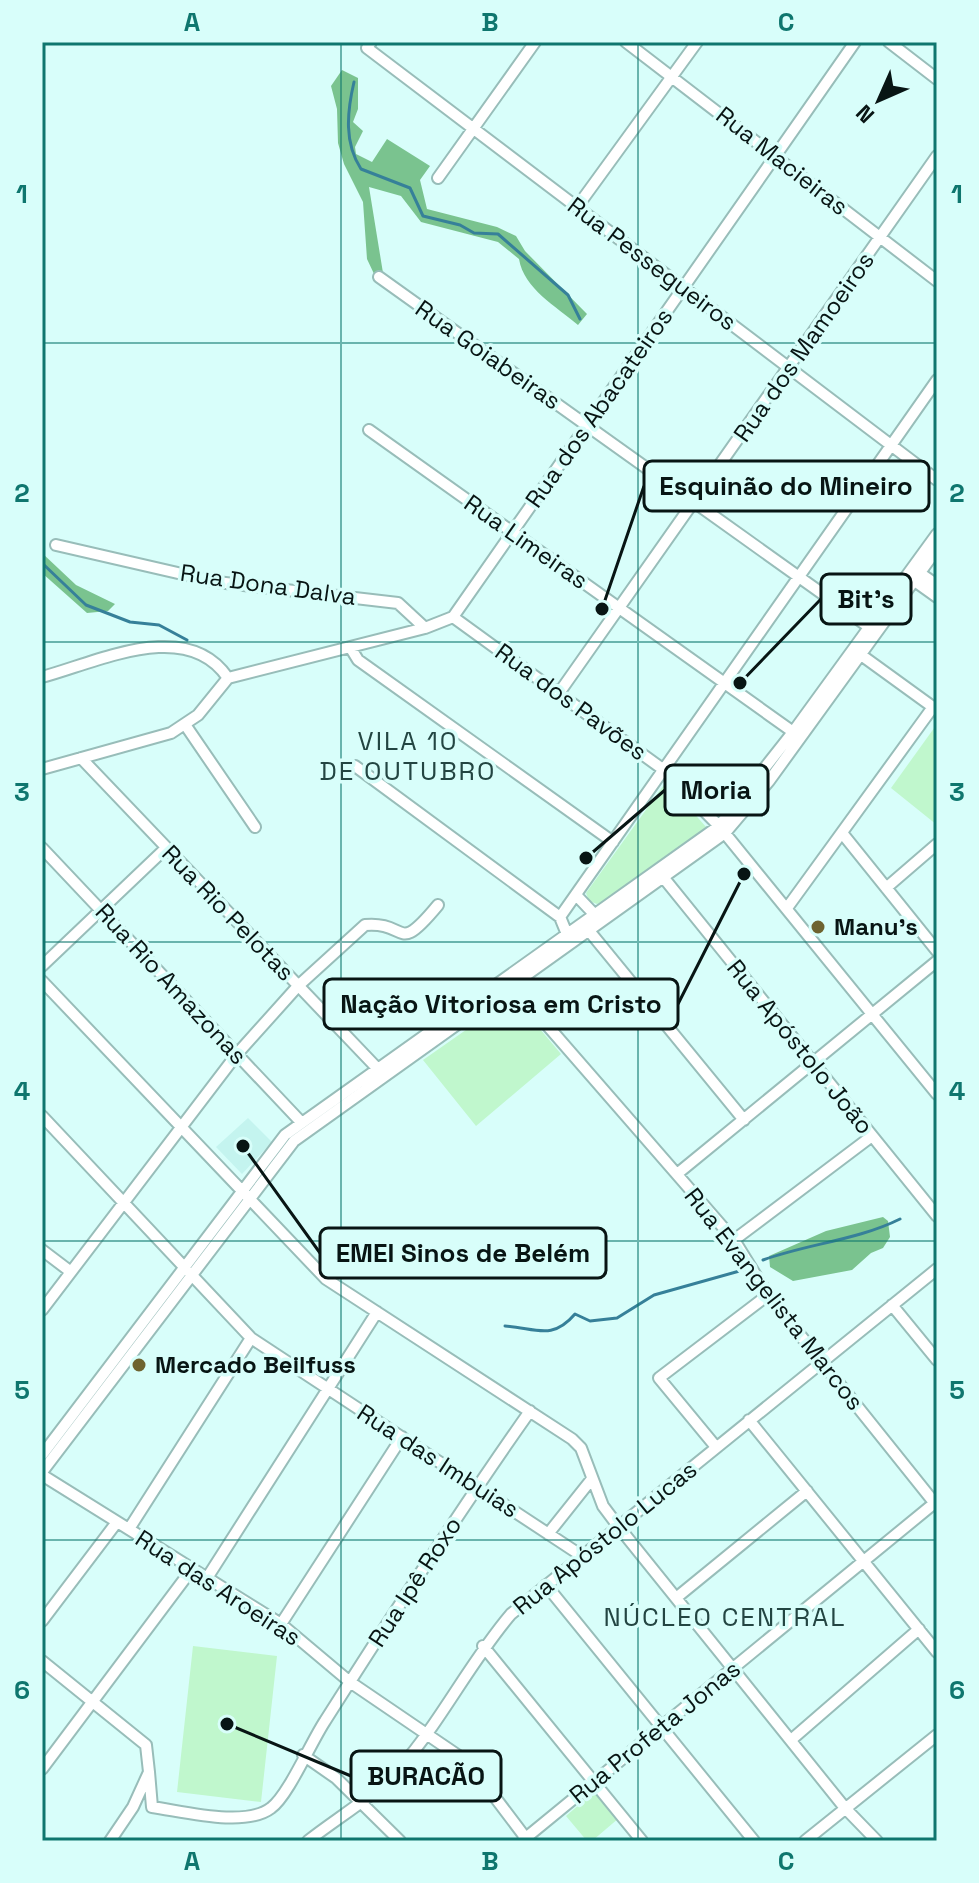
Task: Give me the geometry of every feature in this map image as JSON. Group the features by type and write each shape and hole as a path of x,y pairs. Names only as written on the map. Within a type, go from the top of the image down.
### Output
{"street":[{"path":"438,178 535,42"},
{"name":"Rua Macieiras","path":"626,42 937,281"},
{"path":"577,207 697,42"},
{"name":"Rua dos Abacateiros","path":"453,617 855,42"},
{"path":"889,42 937,79"},
{"name":"Rua Pessegueiros","path":"369,45 472,127 937,480"},
{"name":"Rua dos Mamoeiros","path":"559,693 937,156"},
{"name":"Rua Goiabeiras","path":"379,277 869,627"},
{"path":"560,917 937,380"},
{"name":"Rua Limeiras","path":"369,430 797,735"},
{"path":"42,1455 246,1195 294,1141 590,932 722,829 797,735 913,574 937,534"},
{"name":"Rua Dona Dalva","path":"56,545 217,582 398,603 425,628"},
{"path":"857,652 869,627 937,549"},
{"path":"913,574 937,585"},
{"path":"913,574 937,597"},
{"path":"42,769 171,733 186,726 228,678 425,628 453,617"},
{"name":"Rua dos Pavões","path":"453,617 664,770 722,829 873,1015 933,1080 937,1094"},
{"path":"42,677 156,646 208,656 228,678"},
{"path":"350,647 358,660 613,842"},
{"path":"787,908 935,708 857,652"},
{"path":"186,726 255,827"},
{"name":"Rua Rio Pelotas","path":"81,758 376,1067"},
{"path":"355,766 560,917 565,934 573,943"},
{"path":"246,1195 285,1135 300,1121 565,934 722,829"},
{"path":"842,833 937,951"},
{"path":"886,888 937,844"},
{"name":"Rua Rio Amazonas","path":"42,848 300,1121"},
{"path":"42,966 166,848"},
{"name":"Rua Apóstolo João","path":"663,877 937,1216"},
{"path":"576,895 594,914"},
{"path":"42,1310 237,1054 298,986 365,925 376,924 396,933 409,934 418,929 438,905"},
{"path":"590,932 744,1120"},
{"path":"677,1174 937,961"},
{"path":"42,981 326,1279 530,1411 581,1448 591,1480 618,1526 845,1808 877,1841"},
{"name":"Rua Evangelista Marcos","path":"513,986 734,1240 768,1295 936,1503"},
{"name":"Rua das Imbuias","path":"42,1116 251,1338 582,1556"},
{"path":"734,1240 872,1136"},
{"path":"42,1250 71,1272"},
{"name":"Rua Apóstolo Lucas","path":"308,1841 397,1772 427,1735 483,1646 511,1614 937,1269"},
{"path":"42,1474 188,1271"},
{"path":"716,1447 659,1378 768,1295"},
{"path":"892,1305 937,1360"},
{"path":"207,1578 377,1312"},
{"path":"129,1529 251,1338"},
{"name":"Rua Ipê Roxo","path":"149,1772 152,1807 223,1817 249,1816 270,1809 287,1791 303,1755 477,1486 530,1411"},
{"path":"749,1420 937,1652"},
{"path":"281,1624 402,1437"},
{"name":"Rua das Aroeiras","path":"42,1474 281,1624 350,1682 469,1763 525,1840"},
{"path":"548,1534 591,1480"},
{"path":"676,1598 807,1491"},
{"name":"Rua Profeta Jonas","path":"525,1840 936,1503"},
{"path":"42,1621 117,1522"},
{"path":"42,1769 192,1569"},
{"path":"546,1585 754,1841"},
{"path":"791,1740 919,1629"},
{"path":"483,1646 642,1841"},
{"path":"42,1661 146,1745 149,1772 133,1807 110,1841"},
{"path":"805,1841 937,1735"},
{"path":"303,1755 360,1800 400,1841"}],"shaded area":[{"path":"248,1118 272,1142 242,1174 216,1147"}],"green space":[{"path":"342,70 358,78 358,109 353,122 363,131 355,147 356,154 372,162 387,139 430,166 420,180 427,209 497,227 516,236 525,251 587,314 578,325 534,288 519,259 498,242 421,222 401,196 369,187 383,273 375,276 367,259 363,202 344,164 338,143 337,109 331,86"},
{"path":"42,553 76,585 115,604 108,611 87,613 42,573"},
{"path":"937,724 937,825 891,788"},
{"path":"666,782 707,828 604,901 597,904 589,901 586,893"},
{"path":"513,997 561,1054 476,1126 423,1060"},
{"path":"883,1217 888,1221 890,1237 883,1248 871,1253 852,1270 793,1281 770,1267 769,1256 826,1231"},
{"path":"193,1646 277,1656 261,1802 177,1792"},
{"path":"596,1790 619,1818 592,1841 587,1841 566,1816"}],"waterway":[{"path":"354,82 348,127 352,149 361,169 410,188 423,216 460,225 474,233 498,234 568,295 580,319"},
{"path":"42,563 86,605 130,622 159,625 187,640"},
{"path":"763,1260 867,1232 900,1219"},
{"path":"505,1326 543,1331 559,1328 575,1314 590,1321 617,1318 654,1295 743,1270"}],"place":[{"name":"Esquinão do Mineiro","path":"602,609"},
{"name":"Bit's","path":"740,683"},
{"name":"Moria","path":"586,858"},
{"name":"Nação Vitoriosa em Cristo","path":"744,874"},
{"name":"Manu's","path":"818,927"},
{"name":"EMEI Sinos de Belém","path":"243,1146"},
{"name":"Mercado Beilfuss","path":"139,1365"},
{"name":"BURACÃO","path":"227,1724"}],"district":[{"name":"VILA 10 DE OUTUBRO","path":"408,756"},
{"name":"NÚCLEO CENTRAL","path":"725,1617"}]}
